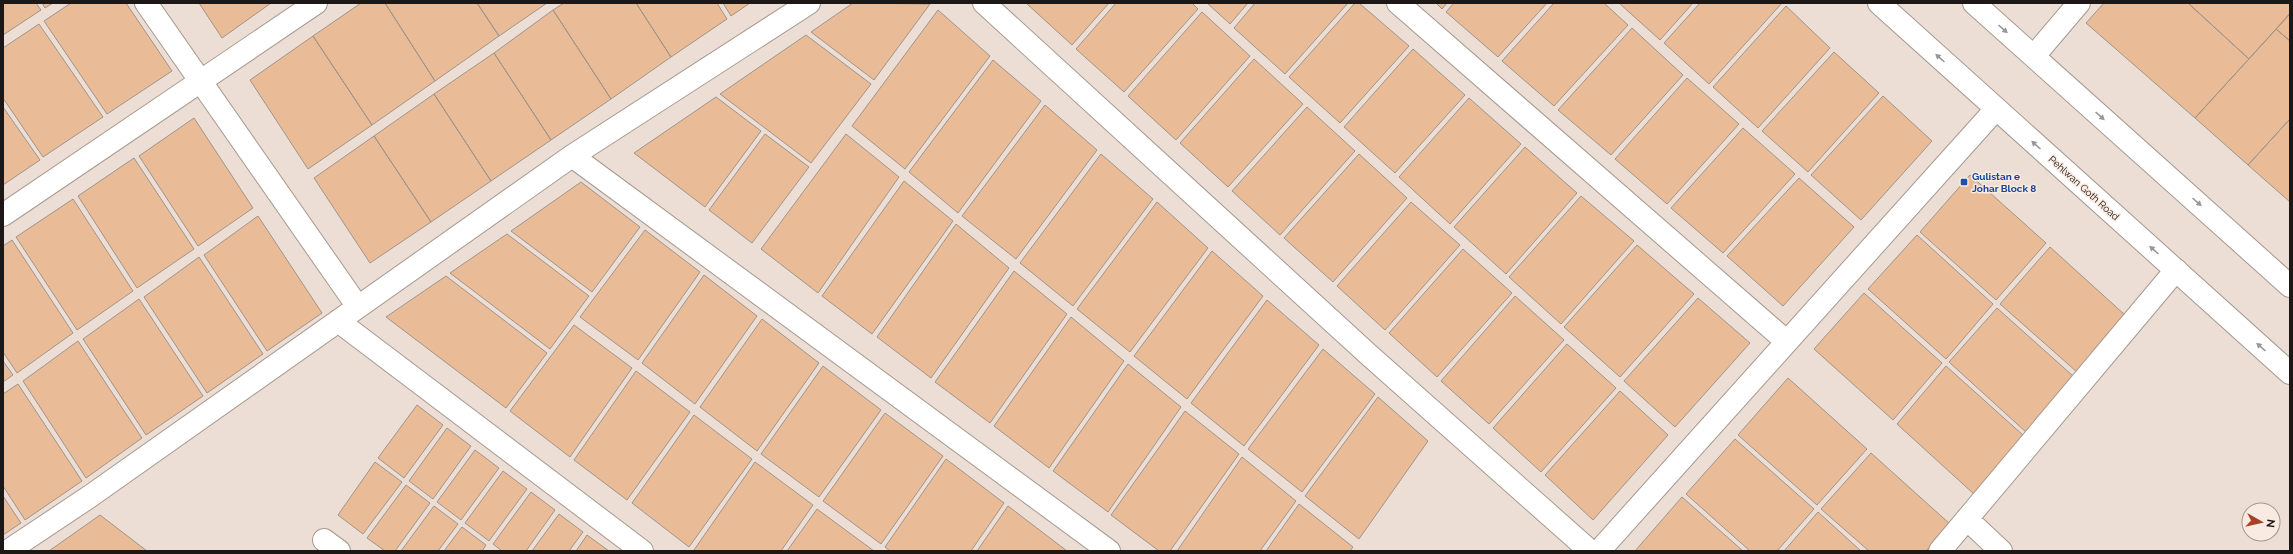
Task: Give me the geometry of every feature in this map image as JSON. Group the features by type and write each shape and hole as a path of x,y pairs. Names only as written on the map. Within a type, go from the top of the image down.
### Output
{"street":[{"path":"146,3 358,307"},
{"path":"3,215 202,82 316,3"},
{"path":"8,551 89,497 572,156 809,3"},
{"path":"984,3 1369,355 1590,551"},
{"path":"1398,3 1786,341"},
{"name":"Pehlwan Goth Road","path":"1879,3 2290,373"},
{"path":"1974,3 2290,286"},
{"path":"2034,56 2079,3"},
{"path":"1599,551 1786,341 1996,109"},
{"path":"572,156 1109,551"},
{"path":"1940,551 1968,520 2176,270"},
{"path":"338,321 642,551"},
{"path":"1968,520 2001,551"}],"building":[{"path":"3,3 36,3 41,10 3,35"},
{"path":"42,3 53,3 45,8"},
{"path":"71,3 126,3 172,71 107,114 44,21"},
{"path":"199,3 271,3 222,38"},
{"path":"361,3 385,3 435,81 372,125 313,36"},
{"path":"385,3 477,3 499,36 435,81"},
{"path":"477,3 547,3 499,36"},
{"path":"564,3 636,3 671,57 611,99 553,10"},
{"path":"636,3 717,3 727,19 671,57"},
{"path":"723,3 750,3 731,16"},
{"path":"853,3 930,4 874,80 811,32"},
{"path":"1026,3 1109,3 1072,45"},
{"path":"1116,3 1192,3 1198,9 1124,92 1076,49"},
{"path":"1207,3 1248,3 1230,24"},
{"path":"1255,3 1348,3 1285,74 1234,28"},
{"path":"1355,3 1359,3 1409,46 1340,123 1289,77"},
{"path":"1436,3 1447,3 1442,9"},
{"path":"1454,3 1547,3 1498,57 1446,12"},
{"path":"1554,3 1604,3 1628,25 1554,106 1502,61"},
{"path":"1619,3 1693,3 1660,40"},
{"path":"1700,3 1782,3 1709,84 1664,43"},
{"path":"2104,3 2188,3 2249,59 2195,118 2086,23"},
{"path":"2188,3 2290,3 2290,14 2249,59"},
{"path":"1786,6 1830,48 1758,128 1713,87"},
{"path":"553,10 611,99 551,140 494,53"},
{"path":"938,10 990,56 905,169 852,126"},
{"path":"1202,12 1250,56 1176,140 1128,96"},
{"path":"2290,13 2290,41 2276,29"},
{"path":"39,24 103,117 43,157 3,98 3,48"},
{"path":"1632,28 1683,75 1611,155 1558,110"},
{"path":"2276,29 2290,41 2290,119 2248,165 2195,118"},
{"path":"806,35 871,84 811,163 720,94"},
{"path":"313,36 372,125 308,169 250,80"},
{"path":"1413,49 1465,95 1395,173 1344,127"},
{"path":"1834,52 1879,93 1808,172 1762,131"},
{"path":"494,53 551,140 491,181 434,94"},
{"path":"1254,59 1303,104 1228,187 1180,143"},
{"path":"993,60 1041,101 958,213 909,172"},
{"path":"1687,78 1739,124 1667,204 1615,159"},
{"path":"434,94 491,181 431,222 374,136"},
{"path":"1883,96 1932,141 1861,220 1811,175"},
{"path":"716,97 761,131 705,207 634,153"},
{"path":"1469,98 1521,144 1450,224 1399,177"},
{"path":"1045,105 1097,150 1016,259 962,216"},
{"path":"3,107 40,160 3,185"},
{"path":"1307,107 1355,151 1280,235 1232,191"},
{"path":"194,118 253,208 198,246 139,156"},
{"path":"2290,119 2290,202 2248,165"},
{"path":"1743,128 1795,174 1723,253 1671,208"},
{"path":"765,134 809,167 752,243 709,210"},
{"path":"846,134 899,177 818,293 761,249"},
{"path":"374,136 431,222 370,263 314,178"},
{"path":"1525,147 1577,193 1506,274 1454,227"},
{"path":"1101,154 1153,199 1073,306 1020,263"},
{"path":"1359,154 1407,198 1333,282 1284,238"},
{"path":"134,158 194,249 137,288 78,196"},
{"path":"1970,175 2046,243 1996,300 1920,232"},
{"path":"1799,178 1854,227 1783,306 1727,256"},
{"path":"904,181 953,221 872,334 822,296"},
{"path":"581,182 640,227 592,292 511,231"},
{"path":"1581,196 1634,241 1561,324 1509,277"},
{"path":"73,199 133,291 77,330 16,237"},
{"path":"1157,202 1208,248 1130,352 1077,309"},
{"path":"1411,202 1460,245 1385,330 1337,286"},
{"path":"258,216 322,313 267,351 204,255"},
{"path":"956,224 1009,268 931,378 877,337"},
{"path":"645,230 700,272 638,360 580,317"},
{"path":"507,234 589,296 550,349 450,273"},
{"path":"1917,235 1993,304 1946,359 1868,289"},
{"path":"12,240 73,333 17,373 3,352 3,246"},
{"path":"1637,245 1694,294 1620,377 1564,327"},
{"path":"2050,247 2125,315 2077,372 2000,304"},
{"path":"1463,249 1512,293 1437,377 1389,333"},
{"path":"1212,251 1263,296 1187,399 1134,356"},
{"path":"199,257 263,354 207,393 144,297"},
{"path":"1014,271 1067,314 990,423 935,382"},
{"path":"704,275 757,316 695,404 642,363"},
{"path":"446,276 547,353 506,408 386,317"},
{"path":"1864,293 1942,363 1893,420 1814,349"},
{"path":"1515,296 1564,340 1489,424 1441,381"},
{"path":"1698,298 1750,343 1675,427 1624,381"},
{"path":"139,299 203,396 146,435 83,339"},
{"path":"1267,300 1319,345 1244,446 1191,403"},
{"path":"1997,308 2073,376 2027,433 1949,362"},
{"path":"1071,317 1124,361 1049,468 994,426"},
{"path":"762,319 819,363 757,451 700,407"},
{"path":"574,325 632,368 570,457 510,411"},
{"path":"78,341 142,438 86,478 23,381"},
{"path":"1567,344 1616,388 1541,472 1493,428"},
{"path":"1323,349 1375,394 1302,492 1248,449"},
{"path":"3,361 13,375 3,382"},
{"path":"1128,364 1181,407 1108,512 1053,471"},
{"path":"823,366 881,410 819,497 761,454"},
{"path":"1946,366 2024,436 1975,495 1897,424"},
{"path":"636,371 690,412 627,500 574,460"},
{"path":"1788,378 1867,449 1817,505 1738,435"},
{"path":"18,384 82,481 25,520 3,486 3,394"},
{"path":"1620,391 1668,435 1593,520 1545,475"},
{"path":"1378,397 1428,441 1359,539 1305,496"},
{"path":"417,405 443,425 404,478 378,458"},
{"path":"1185,411 1239,454 1170,551 1159,551 1111,515"},
{"path":"885,413 943,456 881,544 823,501"},
{"path":"694,415 752,459 689,547 632,503"},
{"path":"447,428 471,446 433,499 409,481"},
{"path":"1735,439 1814,509 1777,551 1750,551 1686,494"},
{"path":"475,450 499,468 461,520 437,502"},
{"path":"1871,453 1950,524 1926,551 1869,551 1821,509"},
{"path":"1242,457 1296,501 1260,551 1177,551"},
{"path":"946,459 1004,503 971,551 890,551 885,547"},
{"path":"375,462 402,482 363,534 338,515"},
{"path":"755,462 813,505 781,551 695,551 694,550"},
{"path":"503,471 527,489 489,541 465,523"},
{"path":"406,485 430,503 395,551 385,551 367,538"},
{"path":"531,492 555,510 526,551 502,551 493,544"},
{"path":"3,496 21,523 3,535"},
{"path":"1682,497 1743,551 1635,551"},
{"path":"1299,504 1353,547 1350,551 1266,551"},
{"path":"434,506 458,524 438,551 401,551"},
{"path":"1008,506 1067,551 977,551"},
{"path":"817,509 874,551 787,551"},
{"path":"1818,512 1861,551 1784,551"},
{"path":"559,514 583,532 569,551 532,551"},
{"path":"100,515 147,551 49,551"},
{"path":"462,527 486,545 482,551 444,551"},
{"path":"587,535 609,551 576,551"}],"place":[{"name":"Gulistan e Johar Block 8","path":"1964,182"}]}
